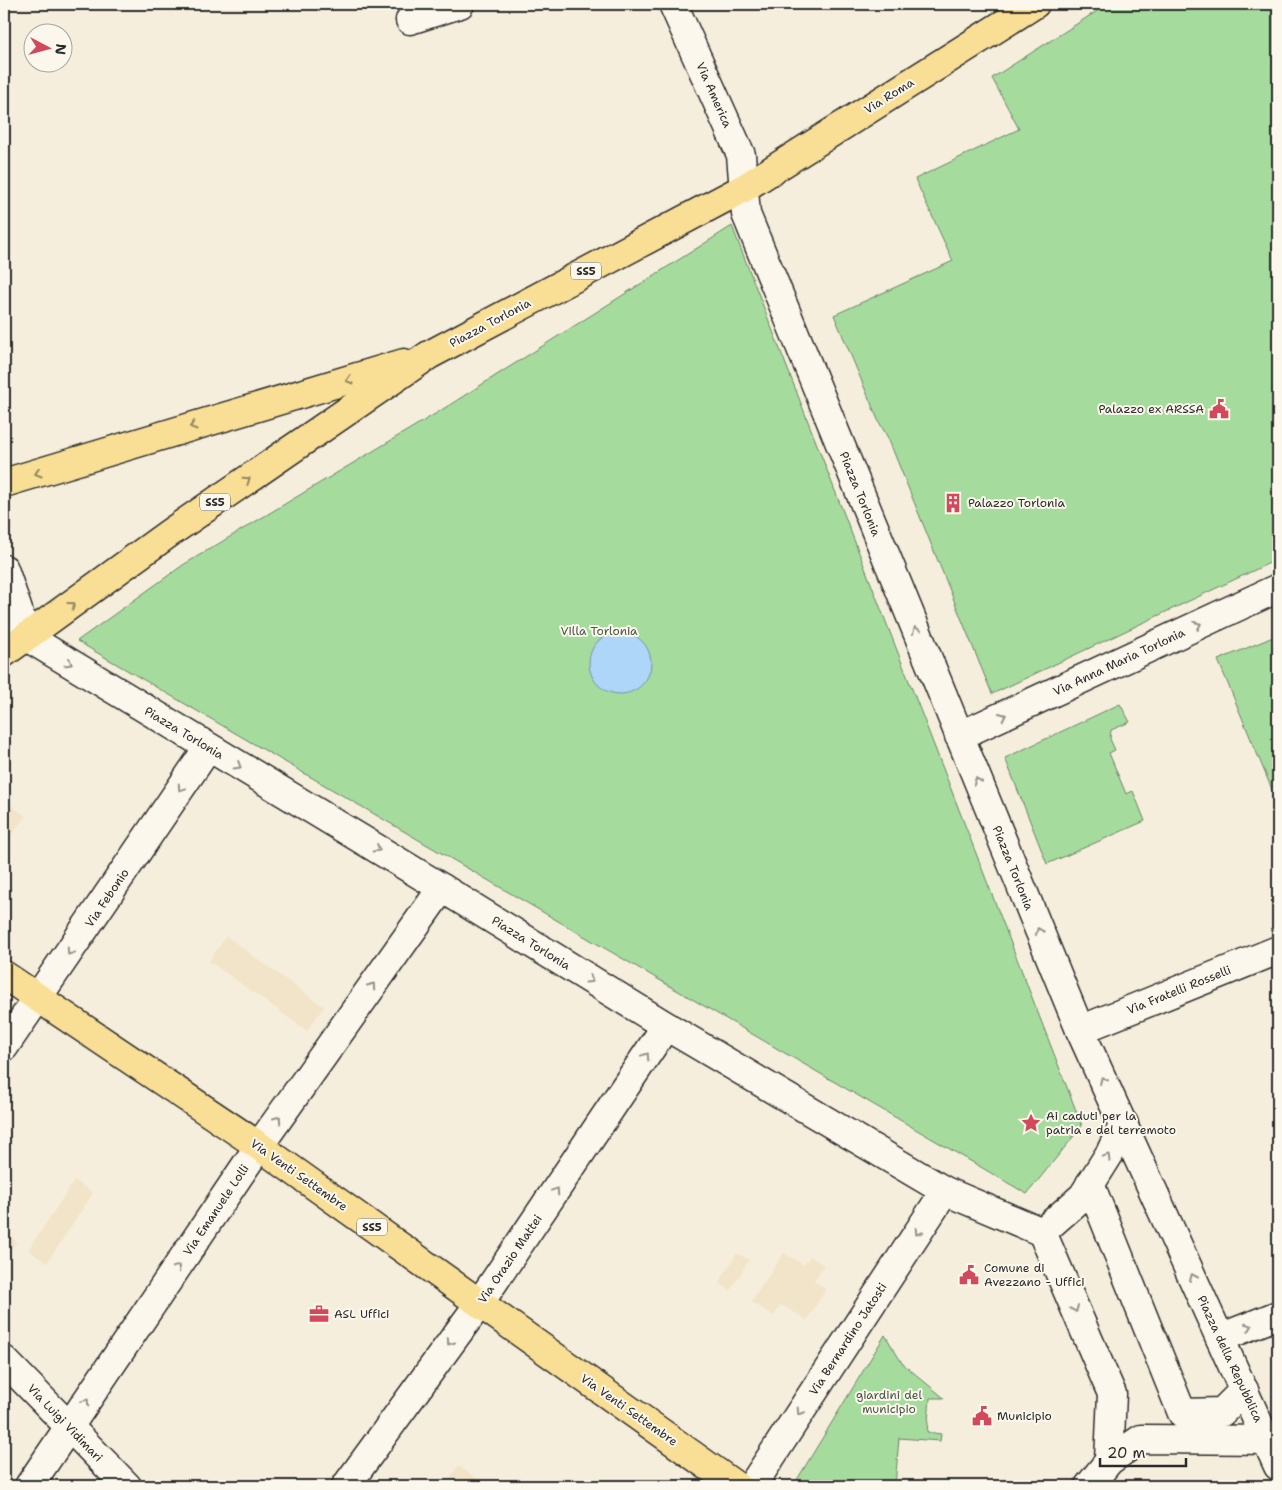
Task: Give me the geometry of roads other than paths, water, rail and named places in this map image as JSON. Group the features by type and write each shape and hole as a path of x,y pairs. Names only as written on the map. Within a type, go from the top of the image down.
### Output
{"main road":[{"name":"Via Roma","path":"744,188 1035,4"},
{"name":"Piazza Torlonia","path":"4,653 168,534 429,355 744,188"},
{"name":"Piazza Torlonia","path":"4,483 429,355"},
{"name":"Via Venti Settembre","path":"4,974 259,1146 736,1486"}],"street":[{"path":"410,20 460,4"},
{"name":"Via America","path":"673,4 741,155 744,188"},
{"name":"Piazza Torlonia","path":"744,188 746,214 1080,1030 1124,1124"},
{"path":"4,568 28,637"},
{"name":"Via Anna Maria Torlonia","path":"959,736 1278,588"},
{"name":"Piazza Torlonia","path":"28,637 666,1026 945,1192 1042,1232"},
{"name":"Via Febonio","path":"4,1047 208,748"},
{"name":"Via Emanuele Lolli","path":"29,1486 259,1146 442,888"},
{"name":"Via Fratelli Rosselli","path":"1080,1030 1278,950"},
{"name":"Via Orazio Mattei","path":"346,1486 479,1304 666,1026"},
{"path":"1109,1461 1112,1394 1042,1232 1083,1196 1110,1153 1124,1124"},
{"name":"Piazza della Repubblica","path":"1124,1124 1244,1390 1273,1440"},
{"path":"1090,1184 1182,1413"},
{"name":"Via Bernardino Jatosti","path":"752,1486 945,1192"},
{"path":"1220,1338 1278,1316"},
{"name":"Via Luigi Vidimari","path":"4,1360 127,1486"},
{"path":"1089,1486 1109,1461 1182,1413 1222,1412 1244,1390"},
{"name":"Piazza della Repubblica","path":"1141,1439 1273,1440"},
{"path":"1273,1440 1278,1466"}],"water":[{"path":"614,632 626,632 642,641 649,651 651,663 649,675 642,685 626,694 614,694 603,689 594,680 589,669 589,657 594,646 603,637"}],"place":[{"name":"Palazzo ex ARSSA","path":"1219,409"},
{"name":"Palazzo Torlonia","path":"953,503"},
{"name":"Ai caduti per la patria e del terremoto","path":"1031,1123"},
{"name":"Comune di Avezzano - Uffici","path":"969,1275"},
{"name":"ASL Uffici","path":"319,1314"},
{"name":"Municipio","path":"982,1416"}],"park label":[{"name":"Villa Torlonia","path":"599,631"},
{"name":"giardini del municipio","path":"889,1402"}]}
